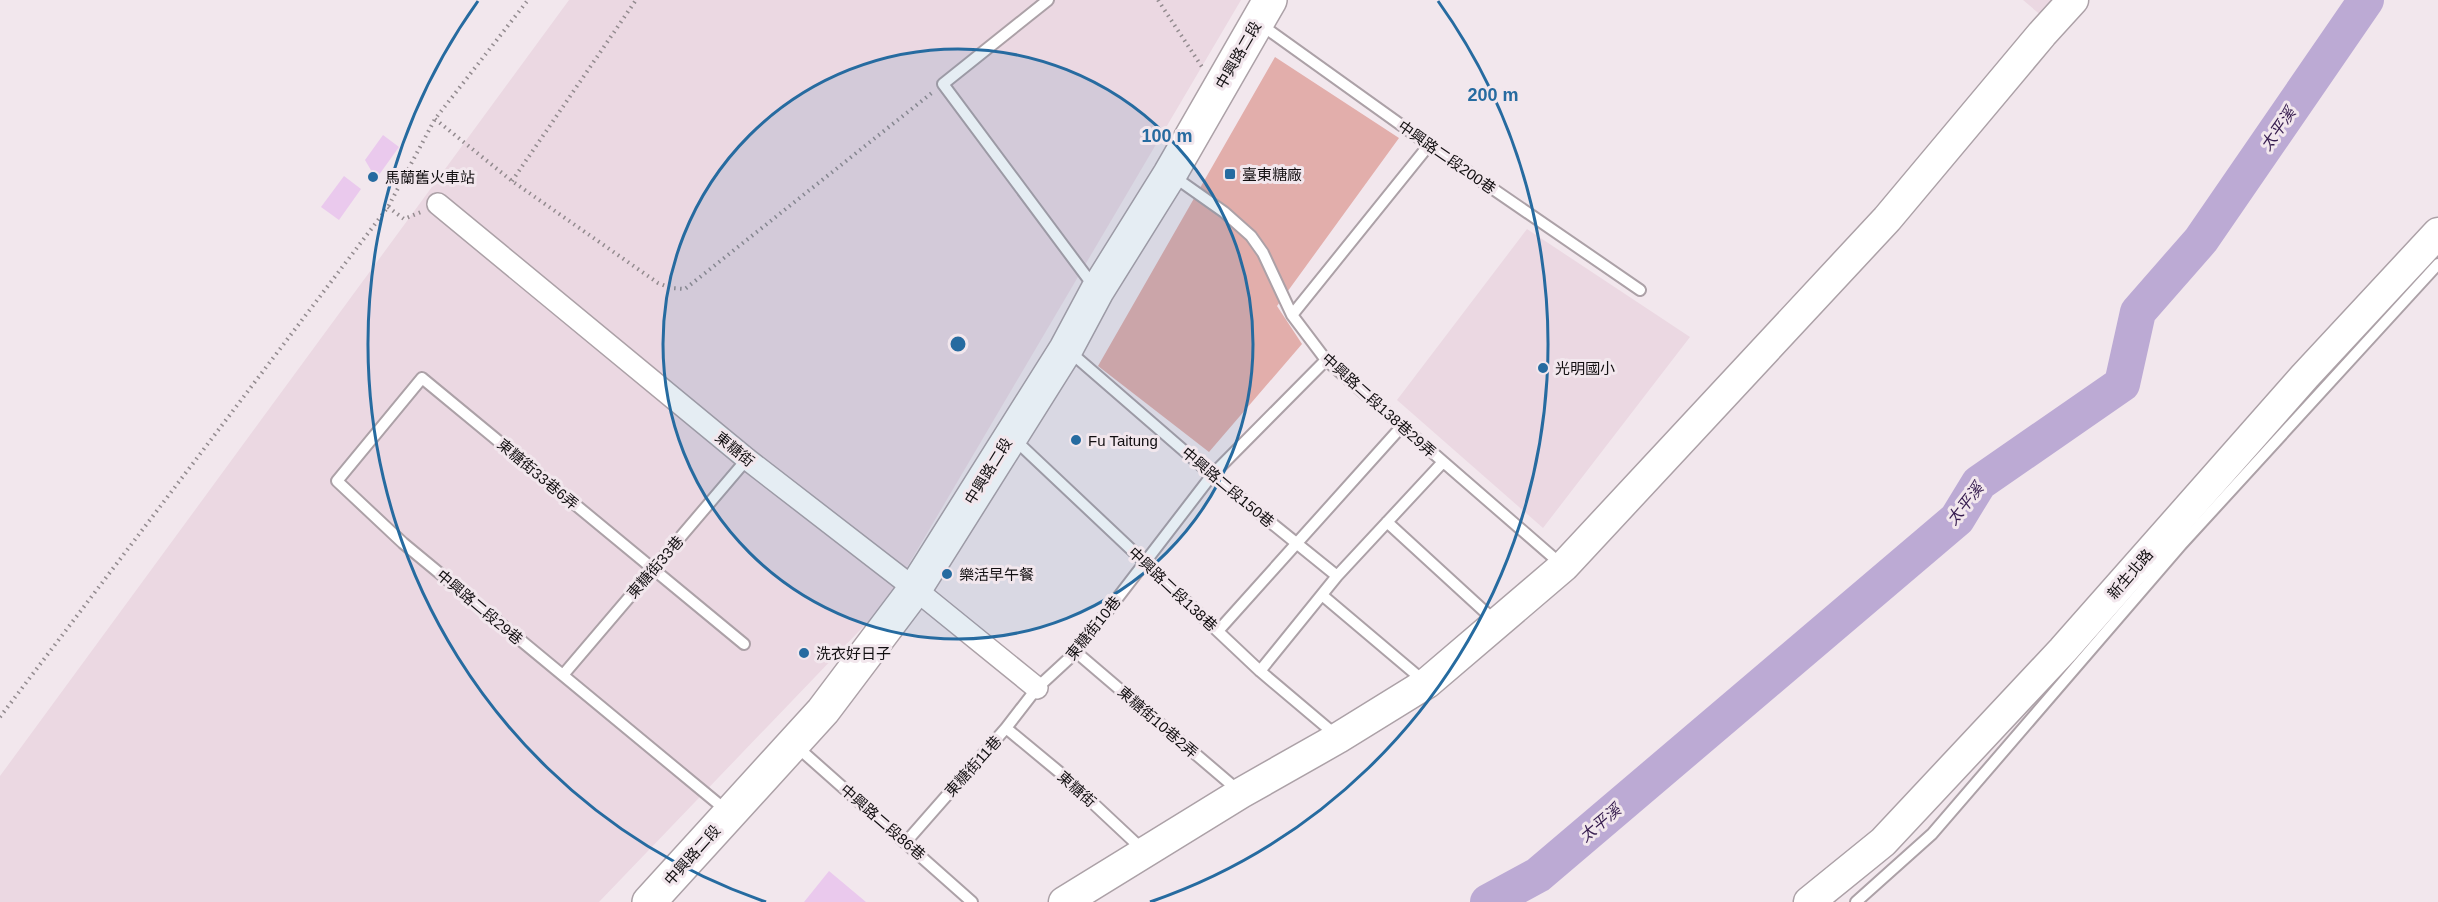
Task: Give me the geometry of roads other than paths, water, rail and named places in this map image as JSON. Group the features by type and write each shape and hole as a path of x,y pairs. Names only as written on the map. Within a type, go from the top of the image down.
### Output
{"main road":[{"name":"中興路二段","path":"649,902 823,711 915,589 1066,349 1097,291 1170,174 1264,11"}],"street":[{"path":"1064,902 1426,683 1564,566 1887,219 2073,0"},
{"name":"東糖街","path":"438,204 747,459 915,589 1037,688"},
{"name":"新生北路","path":"1809,902 1883,842 1924,799 2063,651 2305,376 2438,233"}],"lane":[{"path":"1048,0 942,84 1097,291"},
{"name":"中興路二段200巷","path":"1264,11 1429,145 1640,290"},
{"path":"1292,315 1429,145"},
{"name":"中興路二段138巷29弄","path":"1170,174 1224,213 1251,236 1263,253 1292,315 1326,360 1564,566"},
{"path":"1856,902 1932,834 2181,545 2438,264"},
{"name":"中興路二段150巷","path":"1066,349 1212,475 1337,576"},
{"name":"東糖街10巷","path":"1037,688 1076,652 1212,475 1326,360"},
{"name":"東糖街33巷6弄","path":"422,378 744,644"},
{"name":"中興路二段29巷","path":"422,378 337,481 403,543 729,813"},
{"path":"1218,631 1403,425"},
{"name":"中興路二段138巷","path":"1010,436 1260,671 1338,738"},
{"name":"東糖街33巷","path":"563,675 747,459"},
{"path":"1260,671 1337,576 1443,462"},
{"path":"1387,522 1498,624"},
{"path":"1322,595 1426,683"},
{"name":"東糖街10巷2弄","path":"1076,652 1241,793"},
{"name":"東糖街11巷","path":"906,842 1006,728 1037,688"},
{"name":"東糖街","path":"1006,728 1064,776 1146,852"},
{"name":"中興路二段86巷","path":"792,743 972,902"}],"waterway":[{"name":"太平溪","path":"1488,902 1538,875 1957,519 1979,483 2122,384 2138,312 2201,240 2366,0"}],"place":[{"name":"臺東糖廠","path":"1230,174"},
{"name":"馬蘭舊火車站","path":"373,177"},
{"name":"光明國小","path":"1543,368"},
{"name":"Fu Taitung","path":"1076,440"},
{"name":"樂活早午餐","path":"947,574"},
{"name":"洗衣好日子","path":"804,653"}]}
